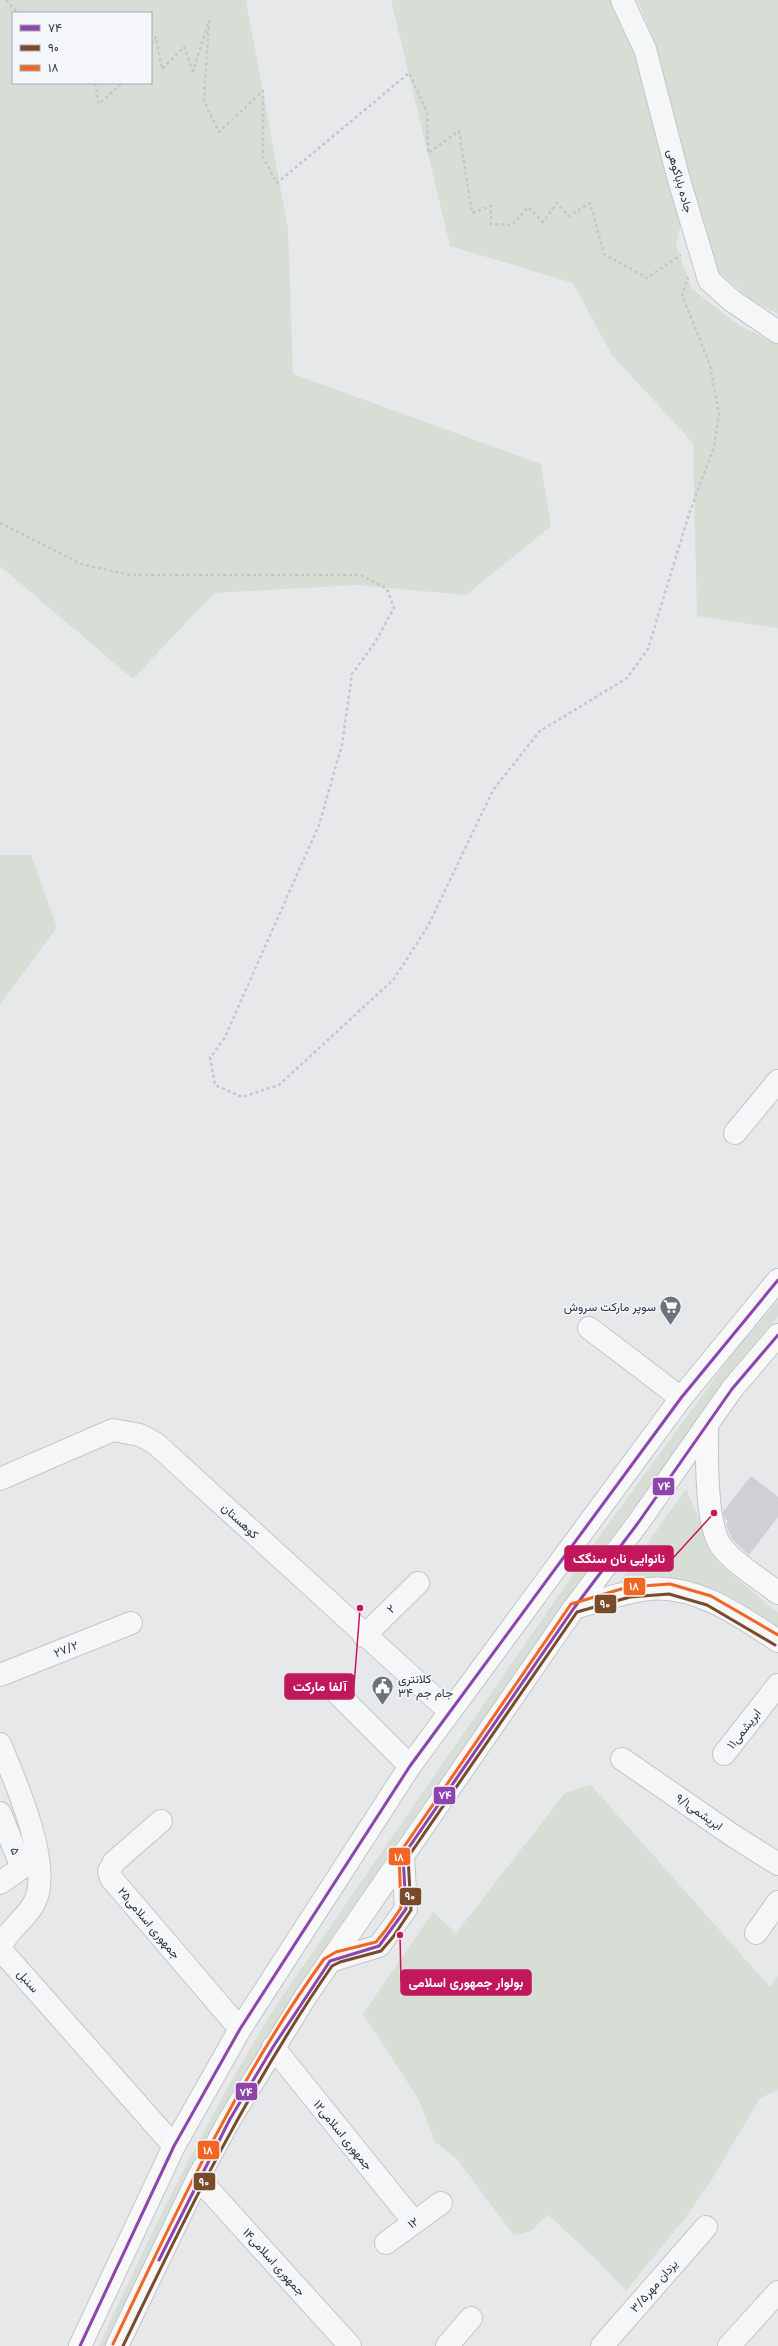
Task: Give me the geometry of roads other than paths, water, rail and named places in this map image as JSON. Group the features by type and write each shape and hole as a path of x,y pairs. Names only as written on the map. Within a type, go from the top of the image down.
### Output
{"main road":[{"path":"80,2346 174,2146 240,2029 410,1766 449,1711 681,1398 778,1280"},
{"path":"117,2346 198,2178 273,2047 330,1961 574,1608 638,1523 732,1389 778,1335"},
{"path":"707,1425 710,1500 718,1539 733,1557 778,1592"},
{"path":"574,1608 629,1592 669,1589 689,1593 709,1600 727,1609 778,1642"}],"street":[{"name":"جاده باباکوهی","path":"622,0 645,49 679,180 709,280 731,300 778,332"},
{"path":"735,1133 778,1081"},
{"path":"589,1328 681,1398"},
{"name":"کوهستان","path":"0,1479 113,1430 140,1435 155,1443 364,1636 449,1711"},
{"name":"۲","path":"364,1636 418,1583"},
{"name":"۲۷/۲","path":"0,1675 131,1622"},
{"name":"ابریشمی۱۱","path":"724,1754 778,1685"},
{"path":"334,1690 410,1766"},
{"name":"سنبل","path":"0,1744 30,1862 40,1883 37,1899 29,1913 4,1938 1,1950 174,2146"},
{"name":"۹/۱ابریشمی","path":"622,1759 735,1837 778,1864"},
{"name":"۵","path":"0,1813 30,1862"},
{"name":"جمهوری اسلامی۲۵","path":"161,1821 114,1862 109,1871 111,1878 240,2029"},
{"path":"330,1961 379,1946 406,1909 403,1856"},
{"path":"0,1883 30,1862"},
{"path":"756,1933 778,1902"},
{"name":"جمهوری اسلامی۱۲","path":"273,2047 414,2222"},
{"name":"جمهوری اسلامی۱۴","path":"198,2178 350,2346"},
{"name":"۱۲","path":"386,2243 441,2203"},
{"name":"۳/۵یزدان مهر","path":"602,2346 706,2227"},
{"path":"729,2346 778,2292"},
{"path":"447,2346 471,2318"}],"place":[{"name":"سوپر مارکت سروش","path":"671,1326"},
{"name":"نانوایی نان سنگک","path":"714,1513"},
{"name":"آلفا مارکت","path":"360,1608"},
{"name":"کلانتری ۳۴ جام جم","path":"383,1706"},
{"name":"بولوار جمهوری اسلامی","path":"400,1935"}]}
